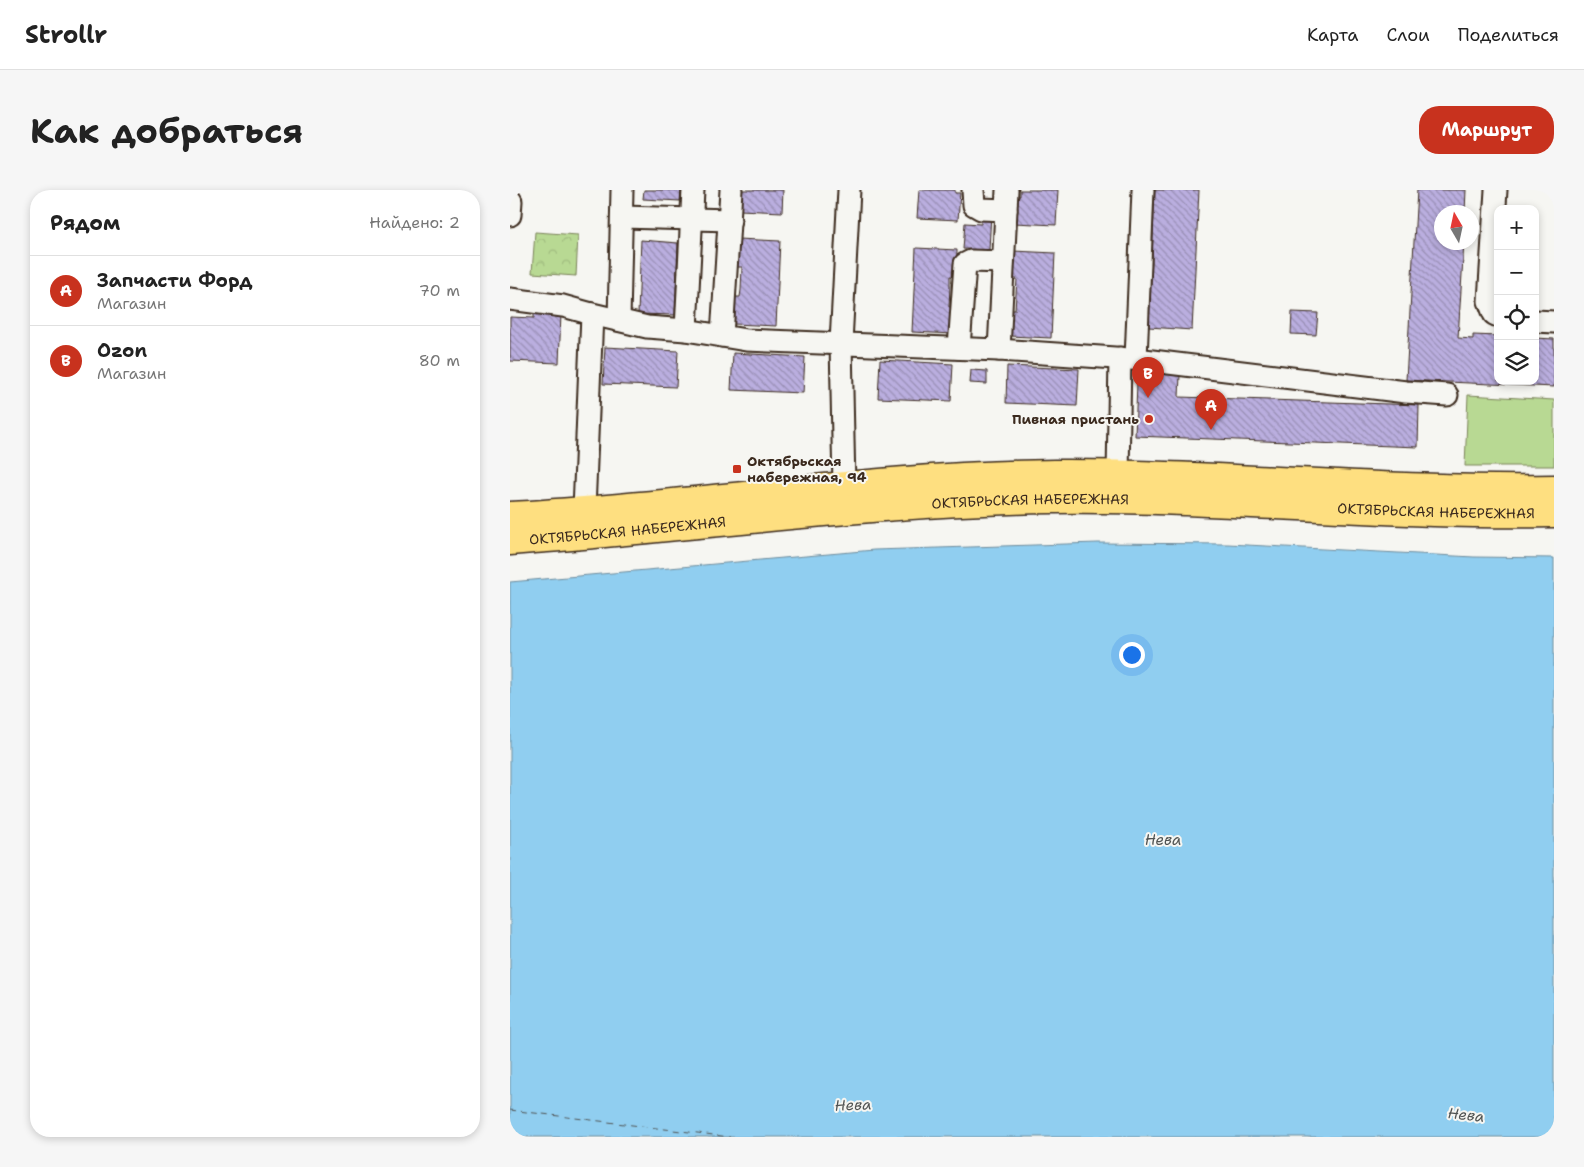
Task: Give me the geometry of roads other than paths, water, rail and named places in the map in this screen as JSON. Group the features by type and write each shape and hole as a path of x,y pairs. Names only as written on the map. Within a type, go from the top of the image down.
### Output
{"main road":[{"name":"ОКТЯБРЬСКАЯ НАБЕРЕЖНАЯ","path":"510,516 935,478 1118,475 1554,489"},
{"name":"ОКТЯБРЬСКАЯ НАБЕРЕЖНАЯ","path":"510,541 865,508 996,500 1225,502 1554,513"}],"lane":[{"path":"618,320 622,190"},
{"path":"686,330 693,190"},
{"path":"722,336 731,190"},
{"path":"844,486 841,343 849,190"},
{"path":"973,190 974,205 981,209 1007,200 999,350"},
{"path":"1118,475 1143,190"},
{"path":"1494,314 1489,301 1496,190"},
{"path":"622,217 730,220"},
{"path":"958,348 965,264 971,261 1004,262"},
{"path":"510,299 562,306 647,327 686,330 746,340 999,350 1128,359 1406,392 1447,395"},
{"path":"584,510 592,314"},
{"path":"1539,321 1554,322"}],"water":[{"name":"Нева","path":"1098,543 1228,544 1474,557 1554,558 1554,1137 510,1137 510,582 874,550"}],"place":[{"name":"Ozon","path":"1148,398"},
{"name":"Пивная пристань","path":"1149,419"},
{"name":"Запчасти Форд","path":"1211,430"},
{"name":"Октябрьская набережная, 94","path":"737,469"}]}
